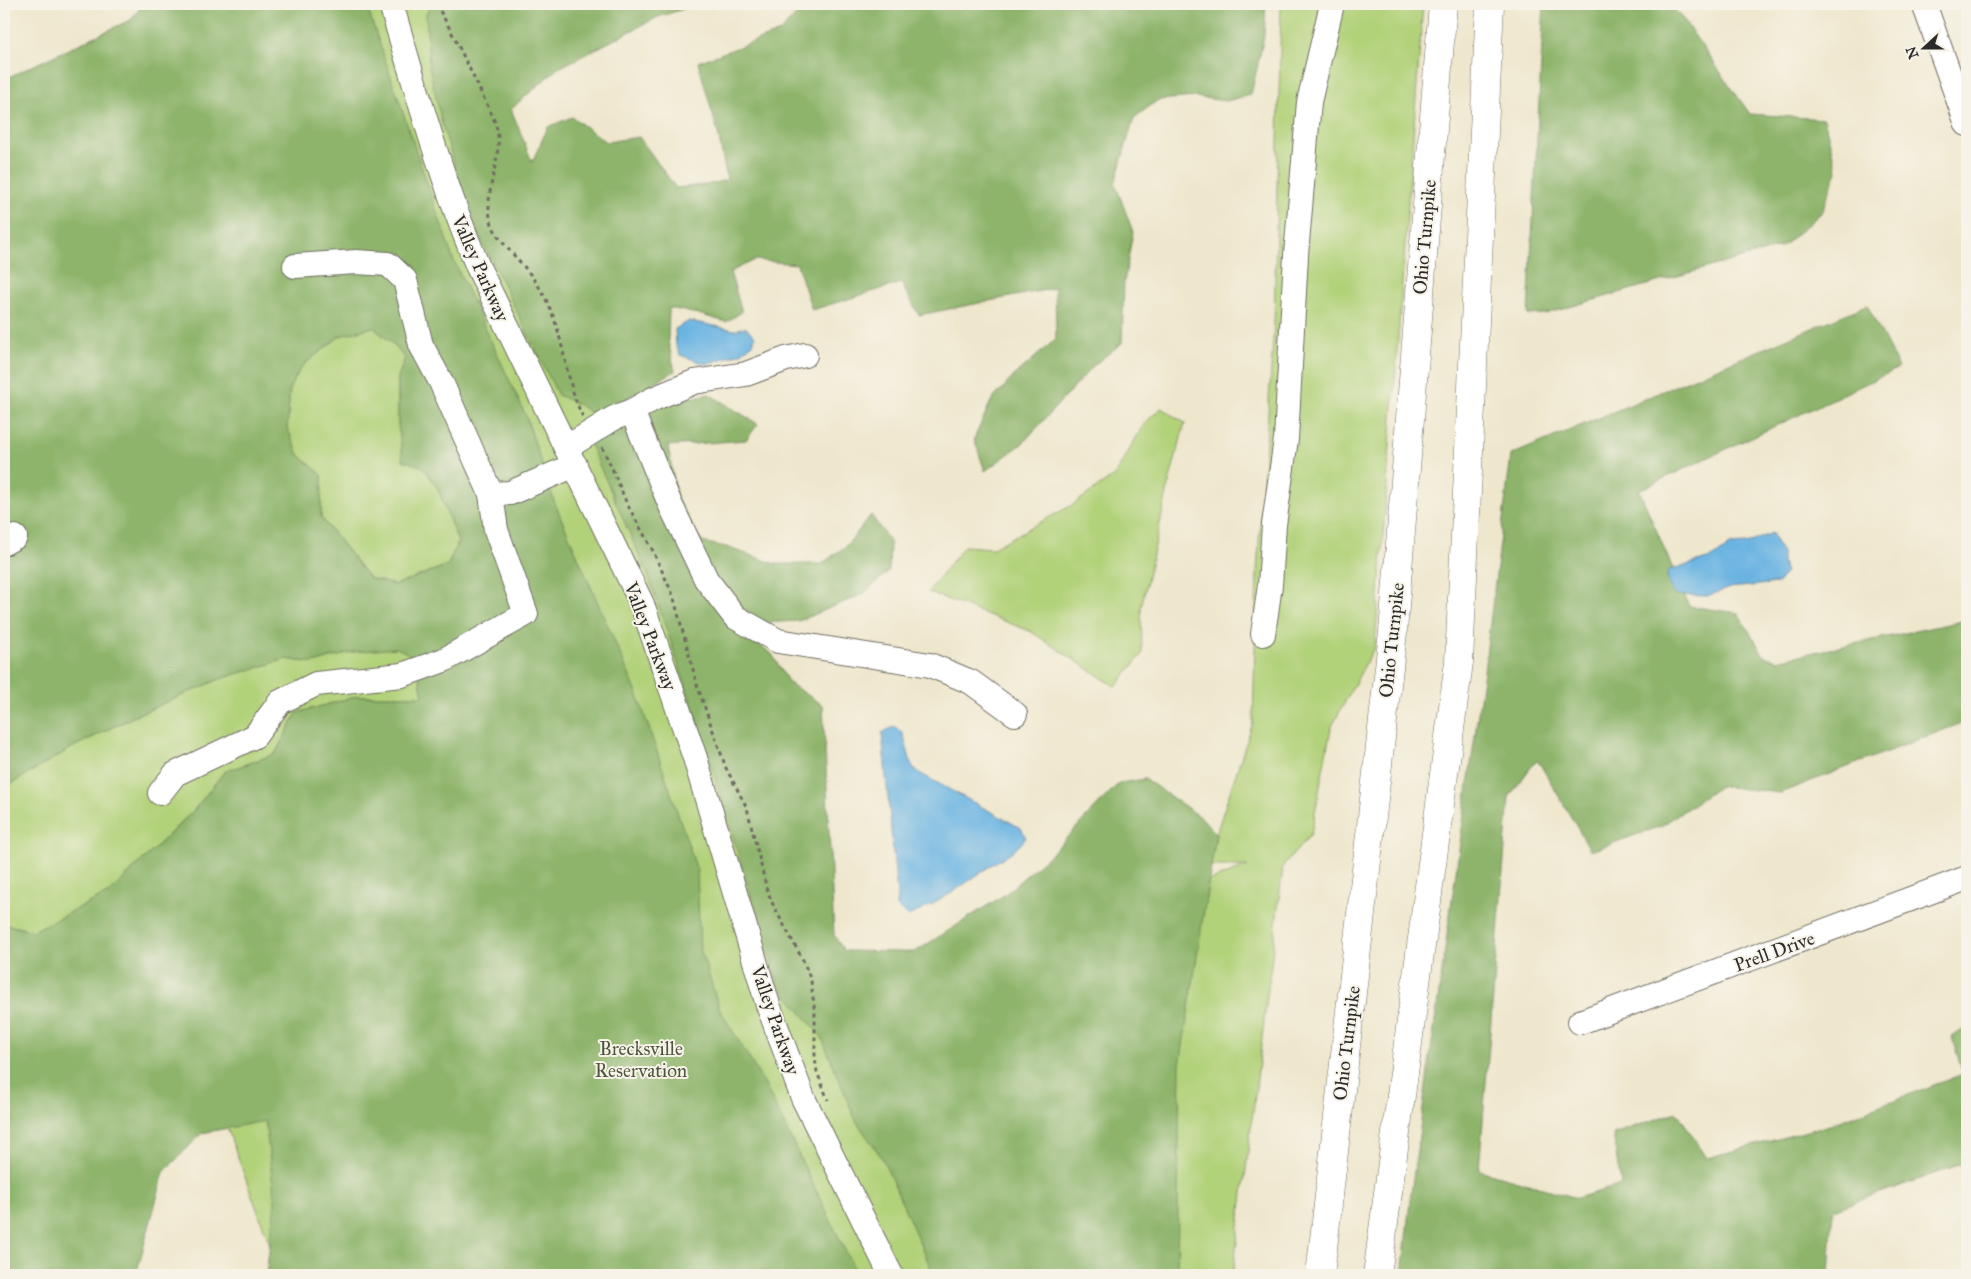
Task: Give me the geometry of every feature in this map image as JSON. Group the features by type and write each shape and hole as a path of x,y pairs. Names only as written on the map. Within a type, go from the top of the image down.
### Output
{"highway":[{"name":"Ohio Turnpike","path":"1320,1275 1393,632 1443,4"},
{"path":"1377,1275 1459,662 1490,4"}],"street":[{"name":"Valley Parkway","path":"391,4 431,142 459,222 478,266 642,604 695,758 768,1005 803,1098 891,1275"},
{"path":"1263,634 1270,585 1274,525 1286,439 1296,255 1309,102 1332,4"},
{"path":"1924,4 1967,124"},
{"path":"160,794 175,774 255,736 280,702 316,684 402,675 444,660 526,614 496,530 491,494 441,382 421,345 404,280 388,264 356,262 295,266"},
{"path":"491,494 510,492 570,456 614,418 632,411 653,398 694,382 746,374 786,359 805,355"},
{"path":"632,411 670,504 706,579 735,617 778,641 930,665 971,682 1015,714"},
{"name":"Prell Drive","path":"1580,1022 1967,878"}],"green space":[{"path":"143,4 366,4 453,259 526,416 555,504 637,693 697,870 700,948 720,1010 764,1083 857,1275 266,1275 275,1202 265,1121 202,1133 164,1172 136,1275 4,1275 4,924 33,931 109,893 195,809 224,772 275,754 297,713 357,696 423,696 416,658 397,648 352,652 313,663 286,659 220,679 139,714 73,747 4,788 4,36 9,77 132,19","holes":["373,327 393,344 405,358 398,378 398,425 403,460 423,467 438,489 458,542 448,565 395,585 369,578 321,517 322,475 299,455 287,428 290,387 302,366 340,336"]},
{"name":"Brecksville Reservation","path":"315,4 471,4 856,1015 1248,866 1211,866 1216,834 1253,722 1257,571 1274,327 1281,4 1423,4 1375,646 1331,728 1311,834 1283,866 1233,1275 281,1275 181,1002 630,833"},
{"path":"431,4 699,4 658,17 557,69 511,109 532,162 548,127 572,117 606,142 639,137 676,188 705,185 727,180 718,133 698,62 780,32 806,4 1266,4 1264,36 1251,95 1226,101 1196,97 1158,100 1134,118 1115,183 1133,232 1124,283 1122,343 1094,365 1022,444 985,471 974,439 991,401 1016,374 1056,339 1055,288 919,315 901,283 812,310 797,264 755,260 730,272 742,312 726,322 669,308 668,341 675,371 606,410 592,414 581,406 558,395 469,215 441,120 429,66 426,14"},
{"path":"1544,4 1667,4 1680,15 1750,114 1824,119 1837,171 1821,213 1783,246 1545,314 1528,315"},
{"path":"1867,305 1899,368 1639,490 1689,606 1738,613 1764,656 1777,660 1967,620 1967,721 1780,793 1720,786 1661,826 1591,851 1537,759 1509,797 1479,1170 1577,1198 1621,1185 1613,1134 1677,1112 1707,1158 1826,1126 1963,1074 1952,1037 1967,1027 1967,1162 1833,1210 1829,1275 1402,1275 1410,1200 1484,671 1511,455"},
{"path":"373,327 393,344 405,358 398,378 398,425 438,489 458,542 448,565 395,585 369,578 321,517 322,475 299,455 287,428 290,387 302,366 340,336"},
{"path":"709,394 758,424 746,440 668,446 677,499 702,542 726,547 776,564 822,564 848,544 871,515 890,542 889,571 863,594 799,621 759,623 750,638 772,654 789,683 823,705 834,935 844,951 915,952 1004,895 1052,853 1119,783 1145,779 1202,818 1216,834 1180,1065 1177,1275 934,1275 882,1158 856,1121 821,1036 778,985 695,713 648,575 589,442 658,404"},
{"path":"1161,408 1185,423 1171,475 1141,608 1142,654 1116,687 1030,631 928,592 964,546 993,548 1074,504 1115,475 1144,424"},
{"path":"397,647 416,658 423,696 357,696 297,713 275,754 224,772 195,809 109,893 33,931 4,924 4,788 73,747 139,714 220,679 286,659 313,663 352,652"}],"water":[{"path":"689,321 735,330 745,327 755,336 753,344 741,353 706,364 680,355 676,346 675,329"},
{"path":"1772,533 1782,554 1782,562 1786,572 1778,583 1730,588 1707,596 1674,595 1668,582 1667,571 1714,557 1730,545 1746,544"},
{"path":"895,726 903,734 912,766 921,774 1021,828 1026,838 1014,850 950,894 908,916 897,907 882,733"}]}
